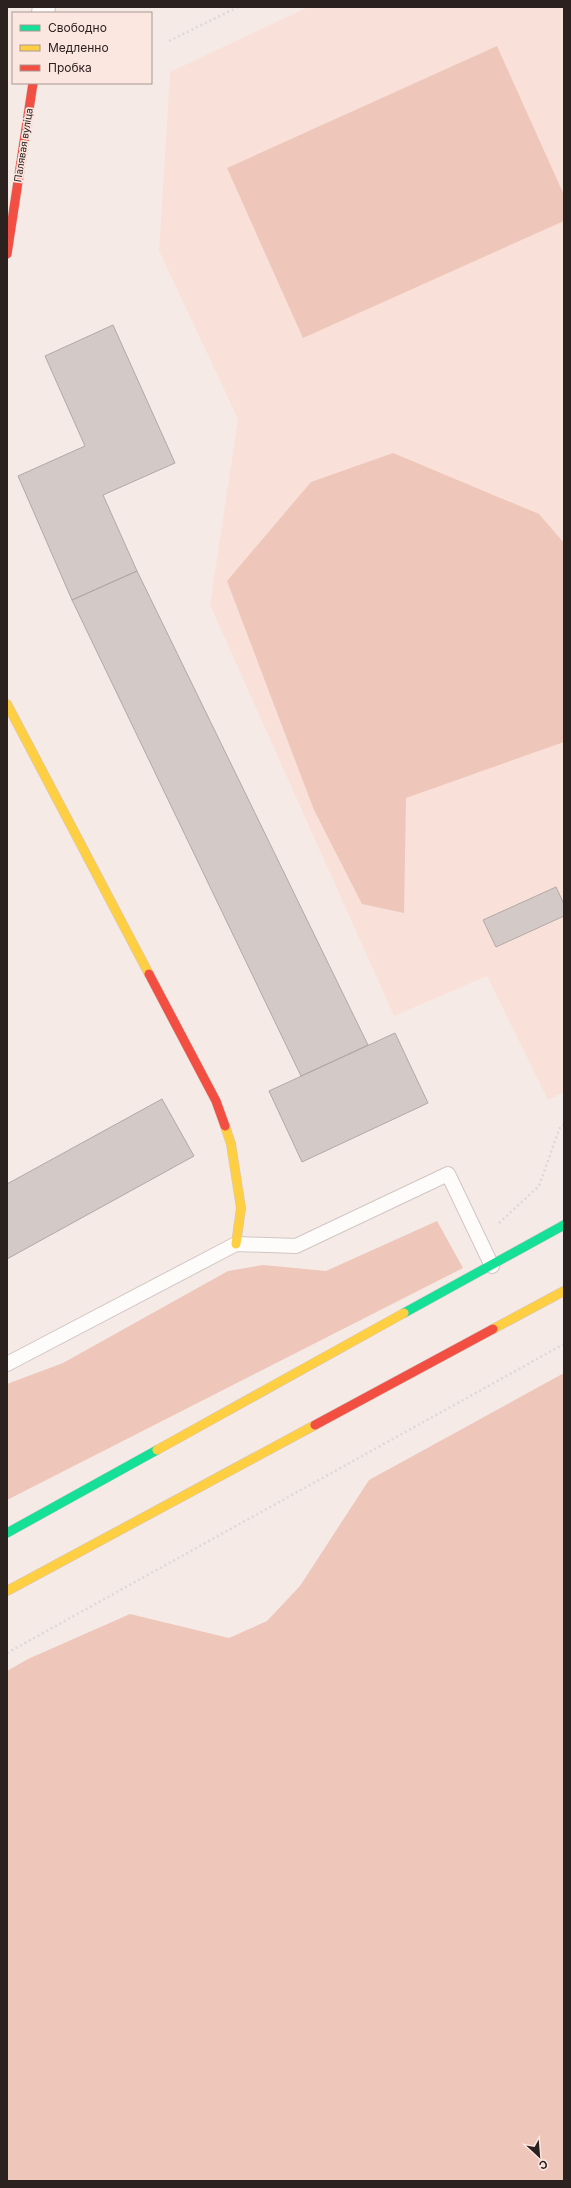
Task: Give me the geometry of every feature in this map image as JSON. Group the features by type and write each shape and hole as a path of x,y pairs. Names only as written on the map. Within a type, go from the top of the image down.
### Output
{"main road":[{"name":"Палявая вуліца","path":"7,254 33,84"},
{"path":"7,704 216,1101 231,1144 241,1208 236,1244"},
{"path":"7,1533 564,1225"},
{"path":"7,1591 564,1291"}],"lane":[{"path":"7,1364 236,1244 296,1246 448,1174 492,1266"}],"path":[{"path":"169,41 238,7"},
{"path":"477,1235 498,1223 539,1186 560,1127 564,1125"},
{"path":"7,1653 564,1344"}],"shaded area":[{"path":"308,7 564,7 564,1092 548,1100 487,976 394,1016 210,605 238,419 159,251 170,72"},
{"path":"497,46 564,195 564,221 303,338 227,168"},
{"path":"393,453 539,514 564,543 564,742 406,798 404,913 362,904 314,810 227,581 311,482"},
{"path":"437,1221 463,1268 7,1500 7,1384 63,1363 228,1271 263,1265 326,1271"},
{"path":"564,1373 564,2181 7,2181 7,1671 28,1659 130,1614 229,1638 267,1621 300,1586 369,1480"}],"building":[{"path":"113,325 175,463 103,495 137,571 72,600 18,476 85,446 45,356"},
{"path":"137,571 368,1045 301,1076 72,600"},
{"path":"556,887 564,904 564,916 496,947 483,920"},
{"path":"395,1033 428,1103 302,1162 269,1091"},
{"path":"162,1099 194,1156 7,1259 7,1184"}],"traffic: fast":[{"path":"404,1313 564,1225"},
{"path":"7,1533 157,1450"}],"traffic: slow":[{"path":"7,704 149,974"},
{"path":"225,1126 231,1144 241,1208 236,1244"},
{"path":"493,1329 564,1291"},
{"path":"157,1450 404,1313"},
{"path":"7,1591 315,1425"}],"traffic: jam":[{"path":"7,254 33,84"},
{"path":"149,974 216,1101 225,1126"},
{"path":"315,1425 493,1329"}]}
